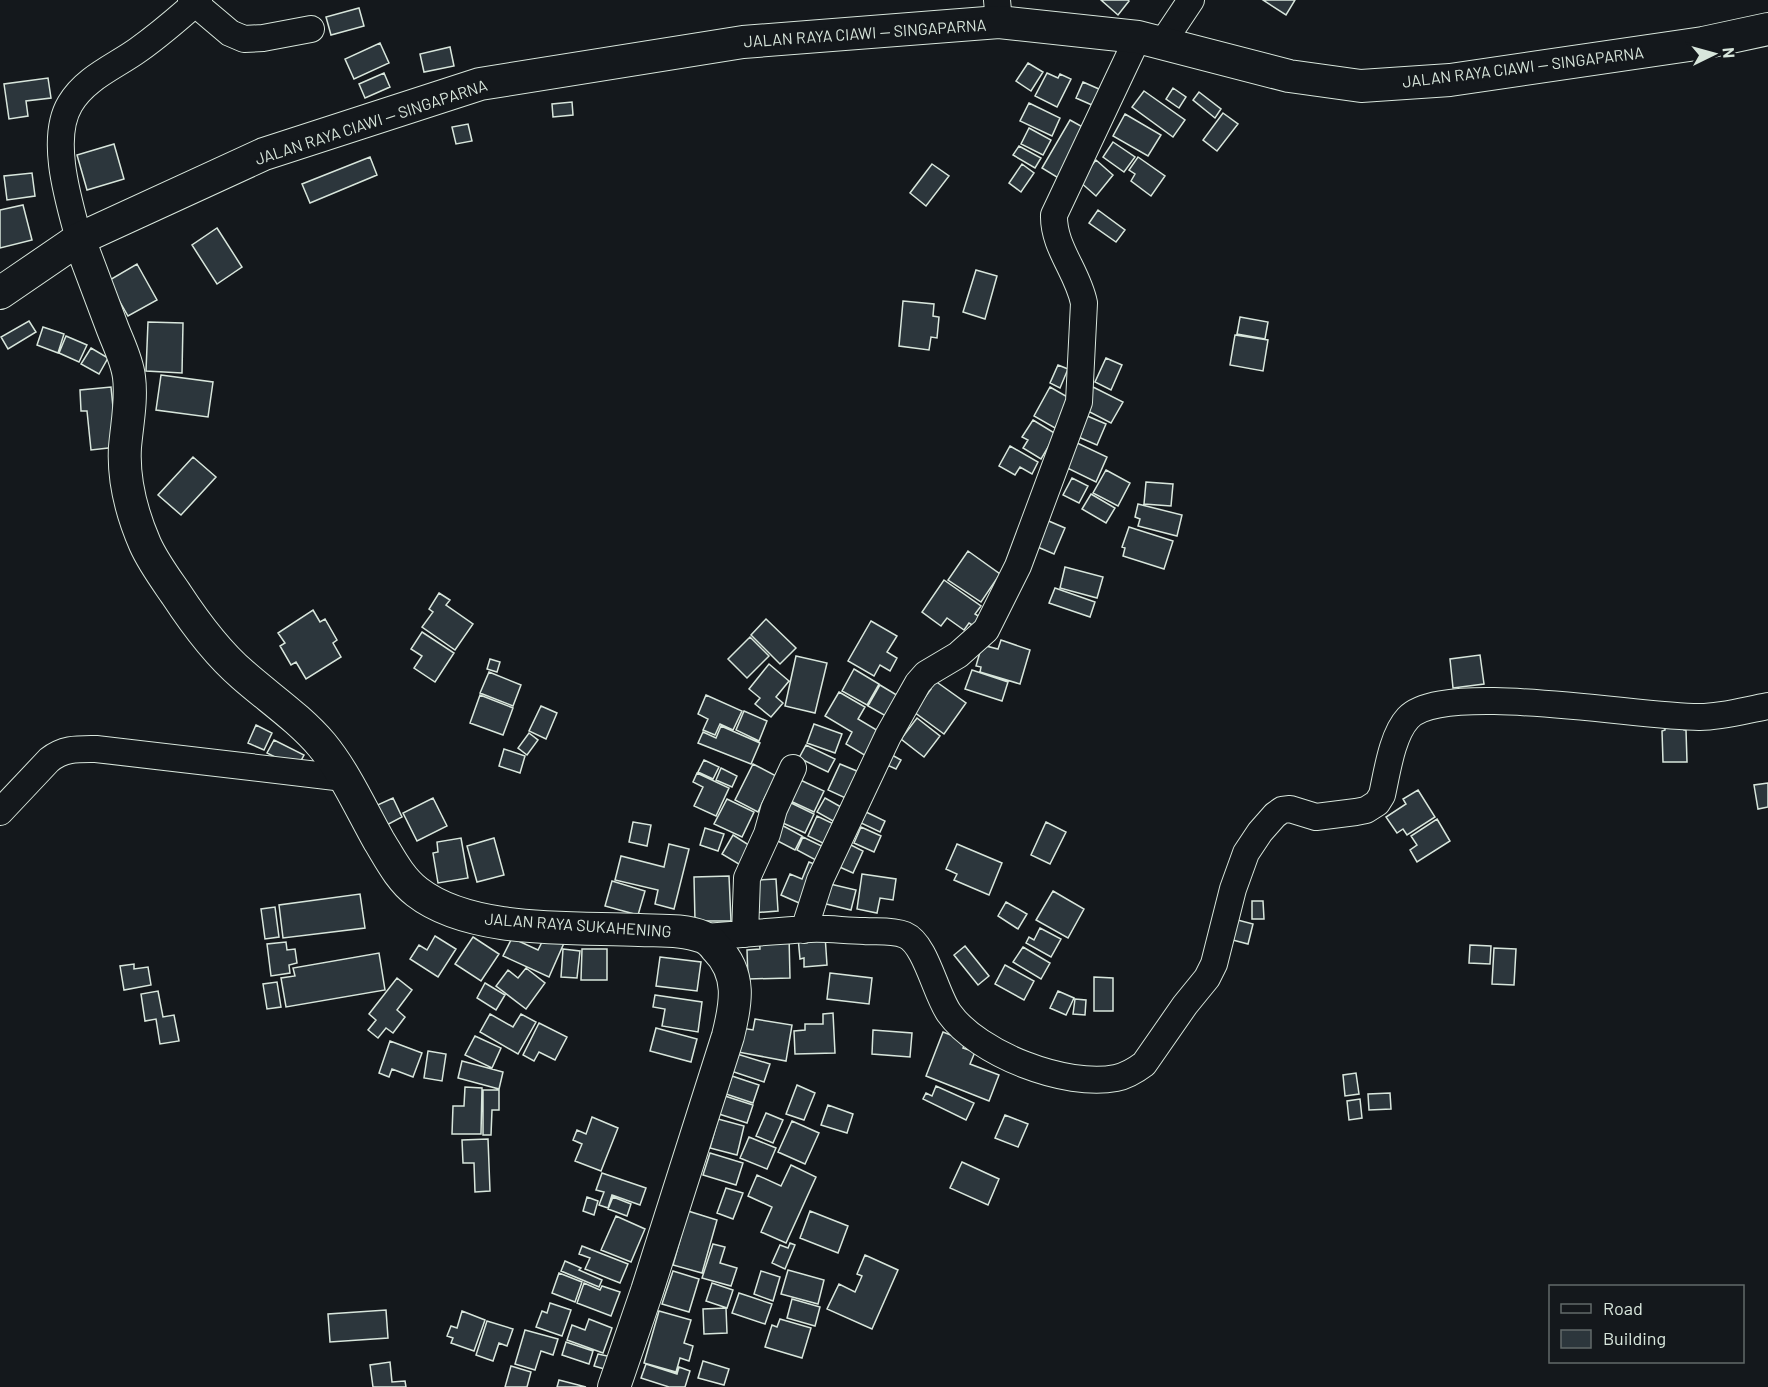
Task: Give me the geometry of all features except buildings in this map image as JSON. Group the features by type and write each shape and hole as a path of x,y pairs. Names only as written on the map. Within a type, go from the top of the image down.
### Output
{"main road":[{"name":"JALAN RAYA CIAWI — SINGAPARNA","path":"0,293 79,239 264,154 480,84 743,42 998,11 1150,40 1290,76 1361,86 1450,80 1703,43 1768,29"},
{"name":"JALAN RAYA SUKAHENING","path":"79,239 123,354 129,376 125,471 132,507 146,546 159,570 219,652 240,673 296,719 322,745 344,778 398,873 415,891 438,906 481,920 546,927 677,931 705,937"},
{"path":"614,1387 647,1291 728,1036 735,1007 735,985 729,964 720,951 705,937"}],"street":[{"path":"804,930 820,880 888,736 918,683 926,674 958,656 986,630 1018,566 1079,397 1084,303 1081,289 1056,237 1054,215 1150,40 1191,0"},
{"path":"79,239 65,188 60,148 69,105 87,85 138,50 195,1 230,33 244,39 263,38 311,29"},
{"path":"705,937 804,930 897,933 907,936 920,950 942,1001 959,1024 998,1053 1019,1063 1068,1078 1118,1078 1135,1071 1144,1064 1207,978 1214,964 1233,889 1246,853 1260,832 1275,814 1282,810 1290,809 1316,817 1365,810 1377,803 1382,795 1400,730 1409,717 1418,711 1445,703 1494,701 1700,717 1718,716 1768,706"},
{"path":"0,812 49,760 70,749 96,748 344,778"},
{"path":"745,934 747,878 793,768"}]}
